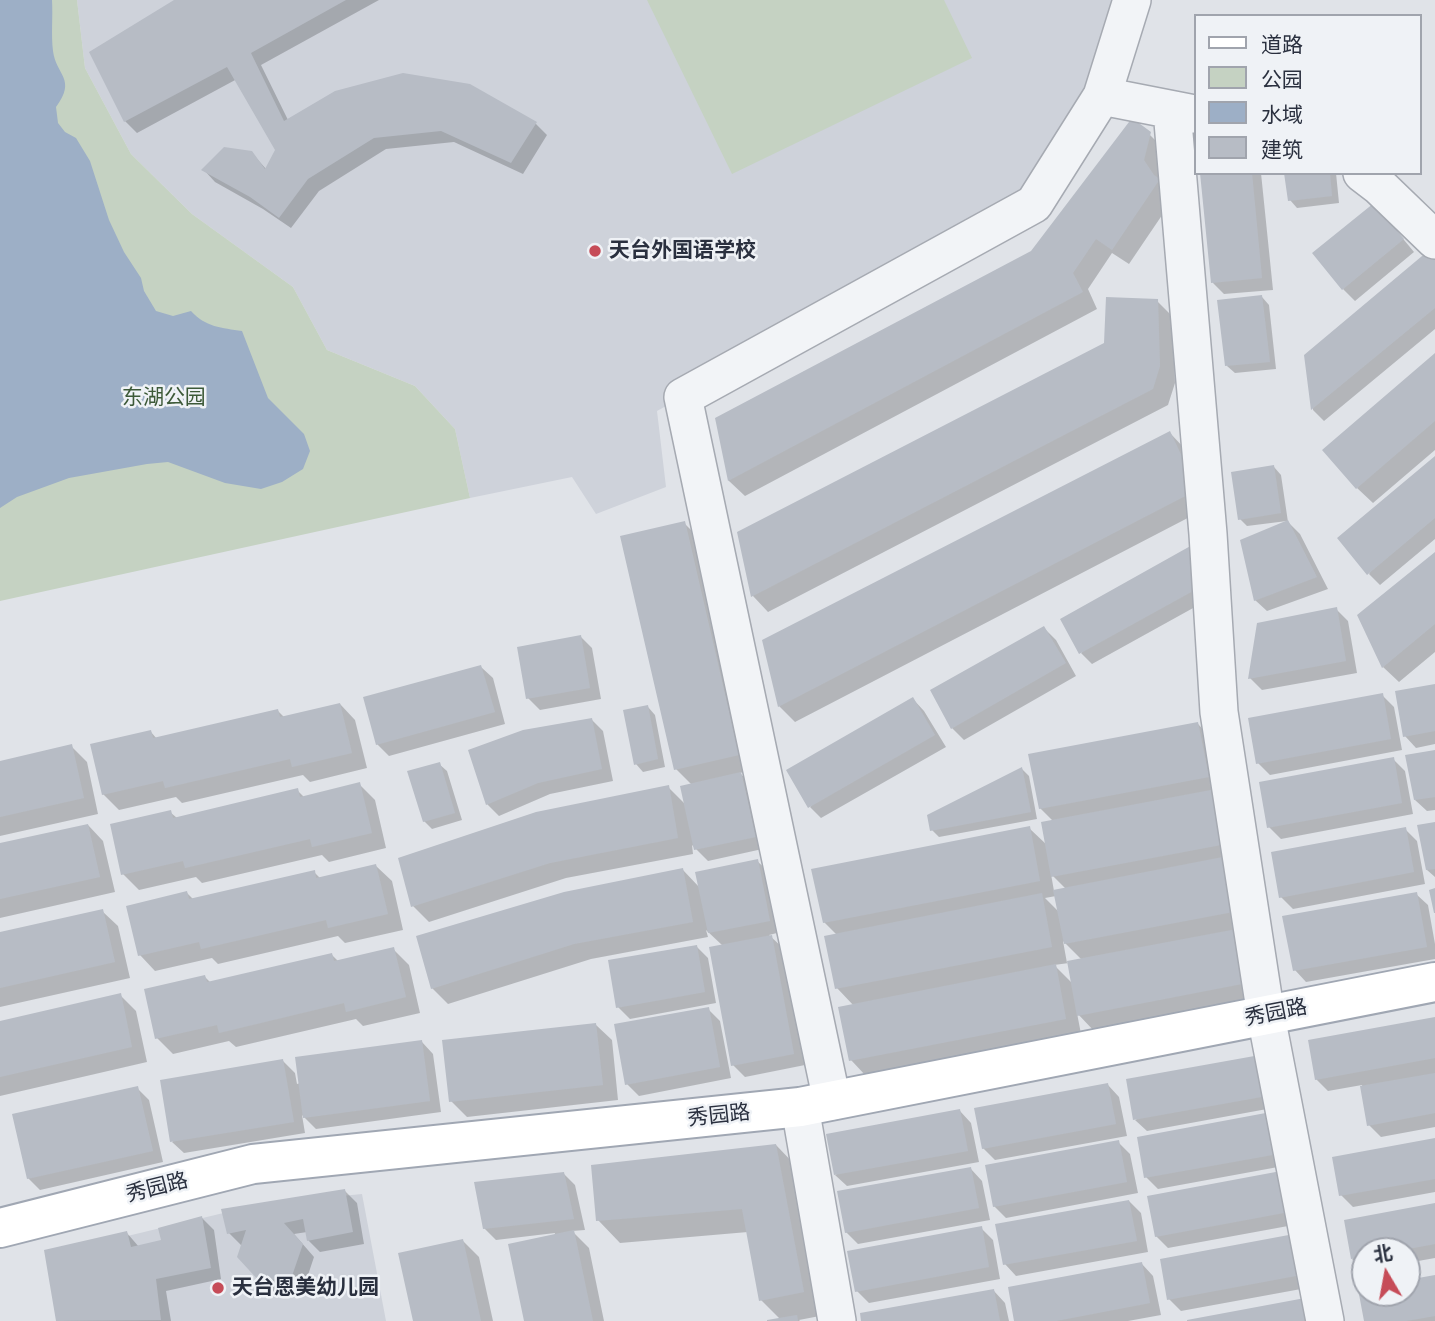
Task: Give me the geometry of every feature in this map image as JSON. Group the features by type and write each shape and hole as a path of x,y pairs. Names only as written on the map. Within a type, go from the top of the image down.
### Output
{"main road":[{"name":"秀园路","path":"0,1228 253,1164 816,1104 1435,982"}],"street":[{"path":"837,1321 816,1104 683,397 1034,204 1102,96 1132,0"},
{"path":"1102,96 1184,112 1219,712 1266,1016 1325,1321"},
{"path":"1365,175 1435,240"}],"shaded area":[{"name":"天台外国语学校","path":"77,0 1132,0 1034,204 657,411 666,487 596,514 572,477 470,498 455,429 415,386 327,350 293,287 192,214 131,154 85,68"},
{"name":"天台恩美幼儿园","path":"362,1194 386,1321 64,1321 48,1255 261,1204"}],"green space":[{"name":"东湖公园","path":"0,0 77,0 85,68 131,154 192,214 293,287 327,350 415,386 455,429 470,498 0,601"},
{"path":"647,0 944,0 972,58 732,174"}],"water":[{"path":"0,0 52,0 53,51 65,83 62,98 56,107 58,123 65,132 76,138 90,161 109,220 156,311 173,316 191,311 208,324 242,331 268,398 304,434 310,451 303,469 282,482 261,489 225,483 168,462 69,478 17,497 0,508"}],"building":[{"path":"174,0 346,0 251,53 284,121 335,91 403,73 470,84 537,122 511,163 441,131 374,138 308,179 279,218 250,197 201,170 224,147 252,151 265,169 275,150 227,67 124,122 89,52"},
{"path":"1132,118 1151,132 1144,160 1160,179 1112,250 1096,239 1073,273 1083,292 728,481 715,418 1031,251"},
{"path":"1200,175 1252,175 1262,278 1211,283"},
{"path":"1284,175 1330,175 1332,196 1288,201"},
{"path":"1374,203 1404,239 1342,290 1312,253"},
{"path":"1428,251 1435,259 1435,308 1311,410 1304,355"},
{"path":"1262,295 1270,362 1225,366 1217,300"},
{"path":"1106,297 1158,299 1160,366 1153,389 751,597 737,532 1104,343"},
{"path":"1435,353 1435,421 1356,489 1322,450"},
{"path":"1170,431 1186,465 1183,476 1193,492 778,707 762,640"},
{"path":"1435,456 1435,518 1367,575 1337,538"},
{"path":"1274,465 1281,513 1238,520 1231,472"},
{"path":"1288,520 1317,577 1254,601 1240,540"},
{"path":"685,521 739,755 674,770 620,536"},
{"path":"1194,544 1193,591 1079,654 1060,619"},
{"path":"1435,552 1435,624 1382,668 1357,615"},
{"path":"1337,607 1346,661 1248,679 1257,623"},
{"path":"1044,626 1066,663 951,729 930,690"},
{"path":"581,635 590,688 526,699 517,647"},
{"path":"481,665 495,712 376,745 363,697"},
{"path":"1435,684 1435,731 1403,737 1395,691"},
{"path":"1383,693 1391,739 1256,764 1248,718"},
{"path":"913,697 935,735 808,808 786,770"},
{"path":"340,703 352,753 292,767 290,759 165,788 163,781 102,795 90,744 151,730 153,738 278,709 280,717"},
{"path":"648,705 658,759 634,765 623,710"},
{"path":"592,718 602,769 538,783 486,805 468,750 523,730"},
{"path":"1198,722 1209,777 1039,809 1028,754"},
{"path":"72,744 84,798 0,817 0,761"},
{"path":"1435,750 1435,797 1414,800 1405,755"},
{"path":"1394,757 1402,803 1267,828 1259,782"},
{"path":"440,762 455,813 423,822 407,771"},
{"path":"1022,767 1031,812 930,831 927,815"},
{"path":"741,772 756,837 694,850 680,786"},
{"path":"360,782 372,833 312,847 310,839 185,868 183,861 121,875 110,824 171,810 173,818 298,788 300,797"},
{"path":"669,785 678,838 550,863 411,907 398,858 536,812"},
{"path":"1211,790 1221,845 1051,877 1041,822"},
{"path":"1435,822 1435,869 1426,870 1417,825"},
{"path":"88,824 100,877 0,899 0,843"},
{"path":"1030,826 1040,881 823,923 811,869"},
{"path":"1406,827 1414,872 1279,898 1271,852"},
{"path":"1223,857 1233,912 1064,944 1053,890"},
{"path":"758,859 770,921 708,933 695,872"},
{"path":"376,864 388,914 328,928 326,920 201,949 199,942 138,956 126,906 187,891 189,899 315,870 316,878"},
{"path":"683,868 693,922 574,944 431,989 416,936 564,892"},
{"path":"1435,888 1435,913 1434,913 1429,890"},
{"path":"1417,892 1427,947 1293,971 1282,916"},
{"path":"1042,893 1052,947 835,989 824,936"},
{"path":"103,909 115,962 0,988 0,932"},
{"path":"1237,929 1247,983 1077,1016 1067,961"},
{"path":"772,935 794,1054 731,1066 709,947"},
{"path":"697,945 705,992 616,1008 608,960"},
{"path":"394,947 406,997 346,1012 344,1003 219,1033 217,1025 155,1039 144,989 205,975 207,982 332,953 334,961"},
{"path":"1056,964 1066,1019 849,1061 838,1007"},
{"path":"121,993 132,1047 0,1077 0,1021"},
{"path":"709,1007 720,1067 625,1085 614,1024"},
{"path":"1435,1017 1435,1058 1315,1080 1308,1040"},
{"path":"596,1023 603,1085 449,1102 442,1040"},
{"path":"422,1040 430,1101 303,1118 295,1057"},
{"path":"1260,1055 1267,1096 1133,1120 1126,1079"},
{"path":"283,1059 294,1122 170,1142 160,1080"},
{"path":"1435,1073 1435,1113 1367,1126 1360,1086"},
{"path":"1108,1083 1116,1124 982,1149 974,1108"},
{"path":"138,1086 153,1151 27,1179 12,1114"},
{"path":"960,1109 968,1151 834,1175 826,1134"},
{"path":"1271,1112 1278,1154 1144,1178 1137,1137"},
{"path":"1435,1138 1435,1179 1339,1196 1332,1157"},
{"path":"1119,1140 1127,1182 993,1207 985,1165"},
{"path":"776,1144 804,1292 759,1301 742,1209 596,1221 591,1165"},
{"path":"971,1167 979,1208 845,1233 837,1191"},
{"path":"1281,1171 1289,1212 1155,1237 1147,1196"},
{"path":"564,1172 574,1219 483,1229 474,1182"},
{"path":"345,1189 353,1232 307,1241 303,1219 284,1223 303,1244 292,1276 260,1282 237,1257 246,1230 227,1234 221,1209"},
{"path":"1129,1200 1137,1241 1003,1265 995,1224"},
{"path":"1435,1203 1435,1244 1421,1247 1421,1237 1351,1237 1351,1259 1344,1220"},
{"path":"202,1216 211,1268 156,1279 161,1320 56,1321 44,1250 127,1231 131,1247 161,1240 158,1228"},
{"path":"982,1226 989,1267 855,1292 847,1251"},
{"path":"574,1230 593,1321 524,1321 508,1244"},
{"path":"1294,1234 1301,1275 1167,1300 1160,1259"},
{"path":"463,1239 481,1321 413,1321 398,1253"},
{"path":"1142,1262 1150,1303 1056,1321 1014,1321 1008,1287"},
{"path":"1435,1275 1435,1316 1406,1321 1364,1321 1361,1307 1421,1307 1421,1278"},
{"path":"994,1289 1000,1321 861,1321 860,1313"},
{"path":"1305,1298 1309,1321 1187,1321 1187,1320"},
{"path":"797,1315 798,1321 767,1321 767,1320"}],"place":[{"name":"天台外国语学校","path":"595,251"},
{"name":"天台恩美幼儿园","path":"218,1288"}]}
